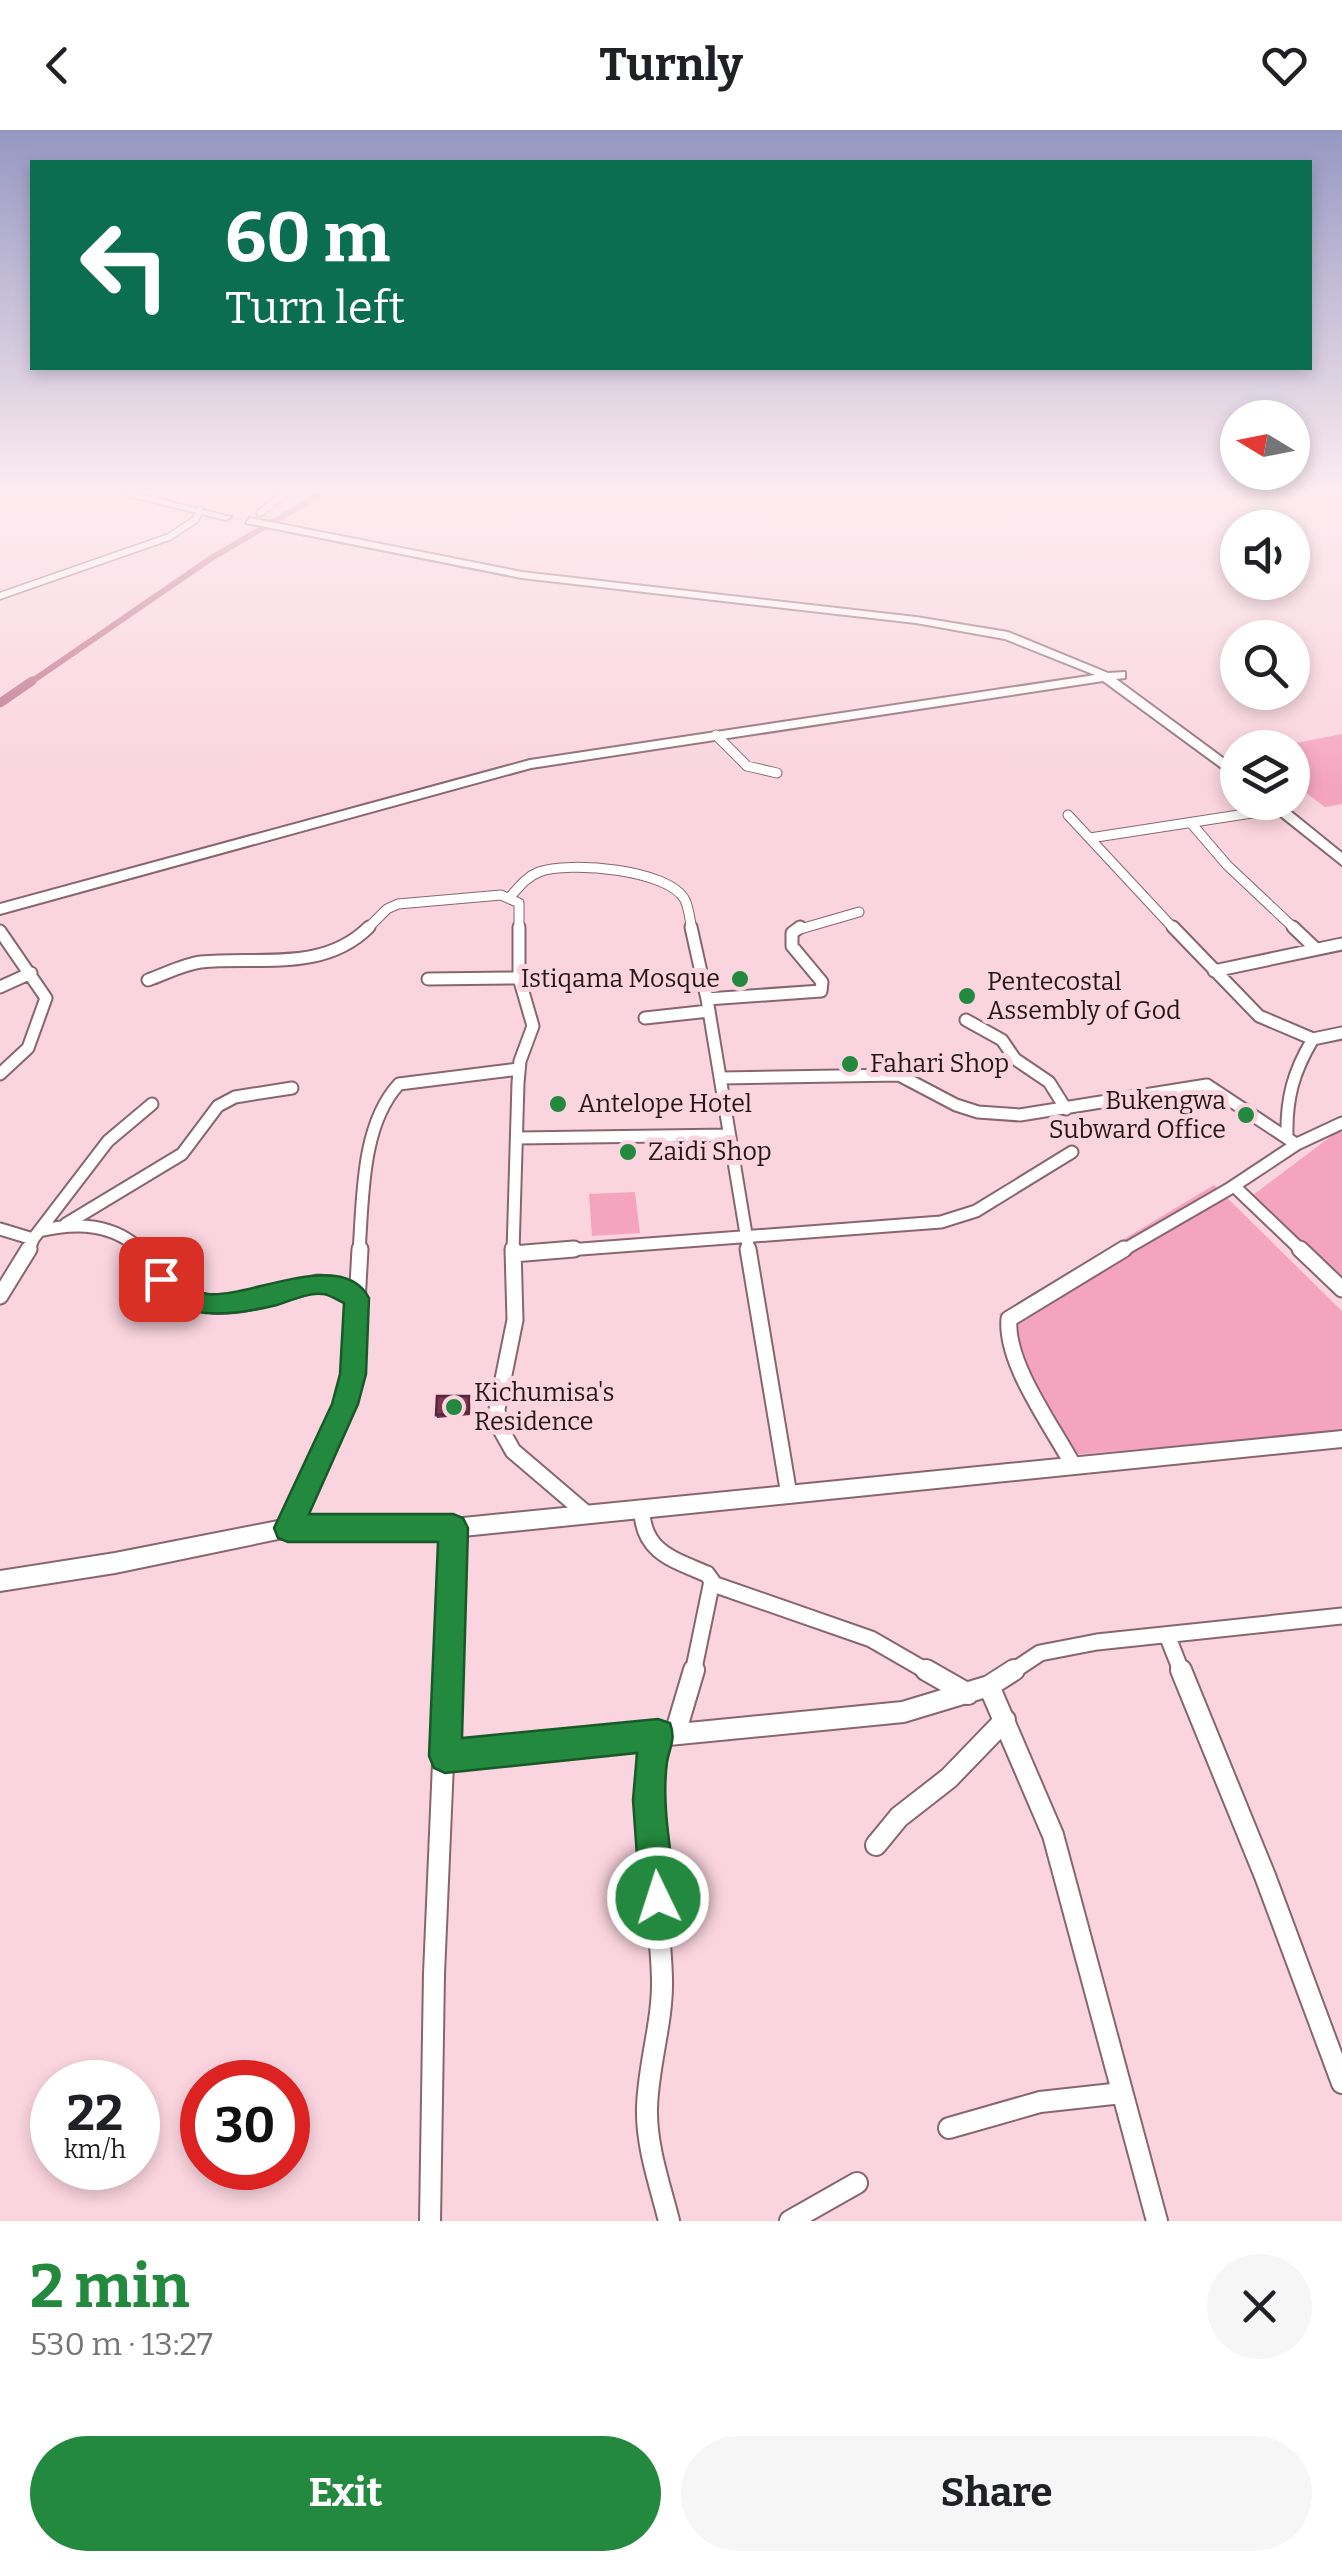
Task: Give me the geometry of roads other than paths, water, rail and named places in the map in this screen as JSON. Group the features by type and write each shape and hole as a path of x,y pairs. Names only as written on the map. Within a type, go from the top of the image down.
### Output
{"main road":[{"path":"662,592 968,627 1051,650 1115,676 1220,751"},
{"path":"0,910 494,772 583,754 1115,676 1220,761"},
{"path":"1295,820 1342,860"},
{"path":"1301,820 1342,846"}],"street":[{"path":"716,735 746,766 777,773"},
{"path":"1068,816 1259,1016 1313,1039 1342,1033"},
{"path":"1090,838 1220,817"},
{"path":"1191,823 1227,865 1316,949"},
{"path":"510,897 528,878 557,867 612,869 671,885 680,892 690,912 749,1238 790,1496"},
{"path":"148,980 198,962 279,963 321,954 359,937 386,909 398,904 510,897 520,905 519,978 532,1026 520,1069 513,1254 515,1320 497,1409 499,1426 514,1451 588,1515"},
{"path":"646,1018 708,1005 821,992 822,982 792,946 792,932 804,925 860,912"},
{"path":"0,931 44,991 44,1006 28,1048 0,1074"},
{"path":"1214,971 1342,944"},
{"path":"0,986 31,973"},
{"path":"428,979 519,978"},
{"path":"966,1020 1002,1040 1014,1059 1049,1082 1066,1109"},
{"path":"1292,1140 1285,1103 1290,1078 1313,1039"},
{"path":"288,1528 345,1404 355,1356 356,1298 370,1146 385,1094 399,1084 520,1069"},
{"path":"721,1078 884,1074 914,1080 939,1097 978,1112 1020,1114 1207,1085 1292,1140"},
{"path":"0,1229 36,1235 66,1224 182,1154 218,1106 235,1097 292,1088"},
{"path":"0,1296 36,1235 108,1141 152,1104"},
{"path":"1073,1465 1016,1358 1006,1331 1007,1322 1102,1260 1234,1186 1292,1140 1342,1123"},
{"path":"518,1138 729,1134"},
{"path":"513,1254 923,1226 958,1219 999,1199 1072,1152"},
{"path":"1234,1186 1342,1289"},
{"path":"66,1224 102,1228 130,1240 161,1279 194,1302 230,1303 318,1284 329,1284 356,1298"},
{"path":"0,1581 83,1569 288,1528 453,1528 1342,1439"},
{"path":"642,1511 641,1530 652,1548 666,1558 708,1574 713,1584 700,1648 667,1734 651,1762 662,1983 647,2109 653,2158 669,2221"},
{"path":"430,2221 434,1955 453,1528"},
{"path":"713,1584 871,1639 968,1694"},
{"path":"445,1756 870,1717 968,1694 989,1686 1040,1653 1342,1616"},
{"path":"1167,1635 1258,1858 1342,2083"},
{"path":"989,1686 1053,1835 1157,2221"},
{"path":"876,1845 899,1817 950,1778 1006,1720"},
{"path":"949,2128 1040,2102 1122,2093"},
{"path":"790,2221 857,2183"}],"waterway":[{"path":"28,684 163,592"},
{"path":"0,703 32,681"}],"place":[{"name":"Istiqama Mosque","path":"740,979"},
{"name":"Pentecostal Assembly of God","path":"967,996"},
{"name":"Fahari Shop","path":"850,1064"},
{"name":"Antelope Hotel","path":"558,1104"},
{"name":"Bukengwa Subward Office","path":"1246,1115"},
{"name":"Zaidi Shop","path":"628,1152"},
{"name":"Kichumisa's Residence","path":"454,1407"}]}
